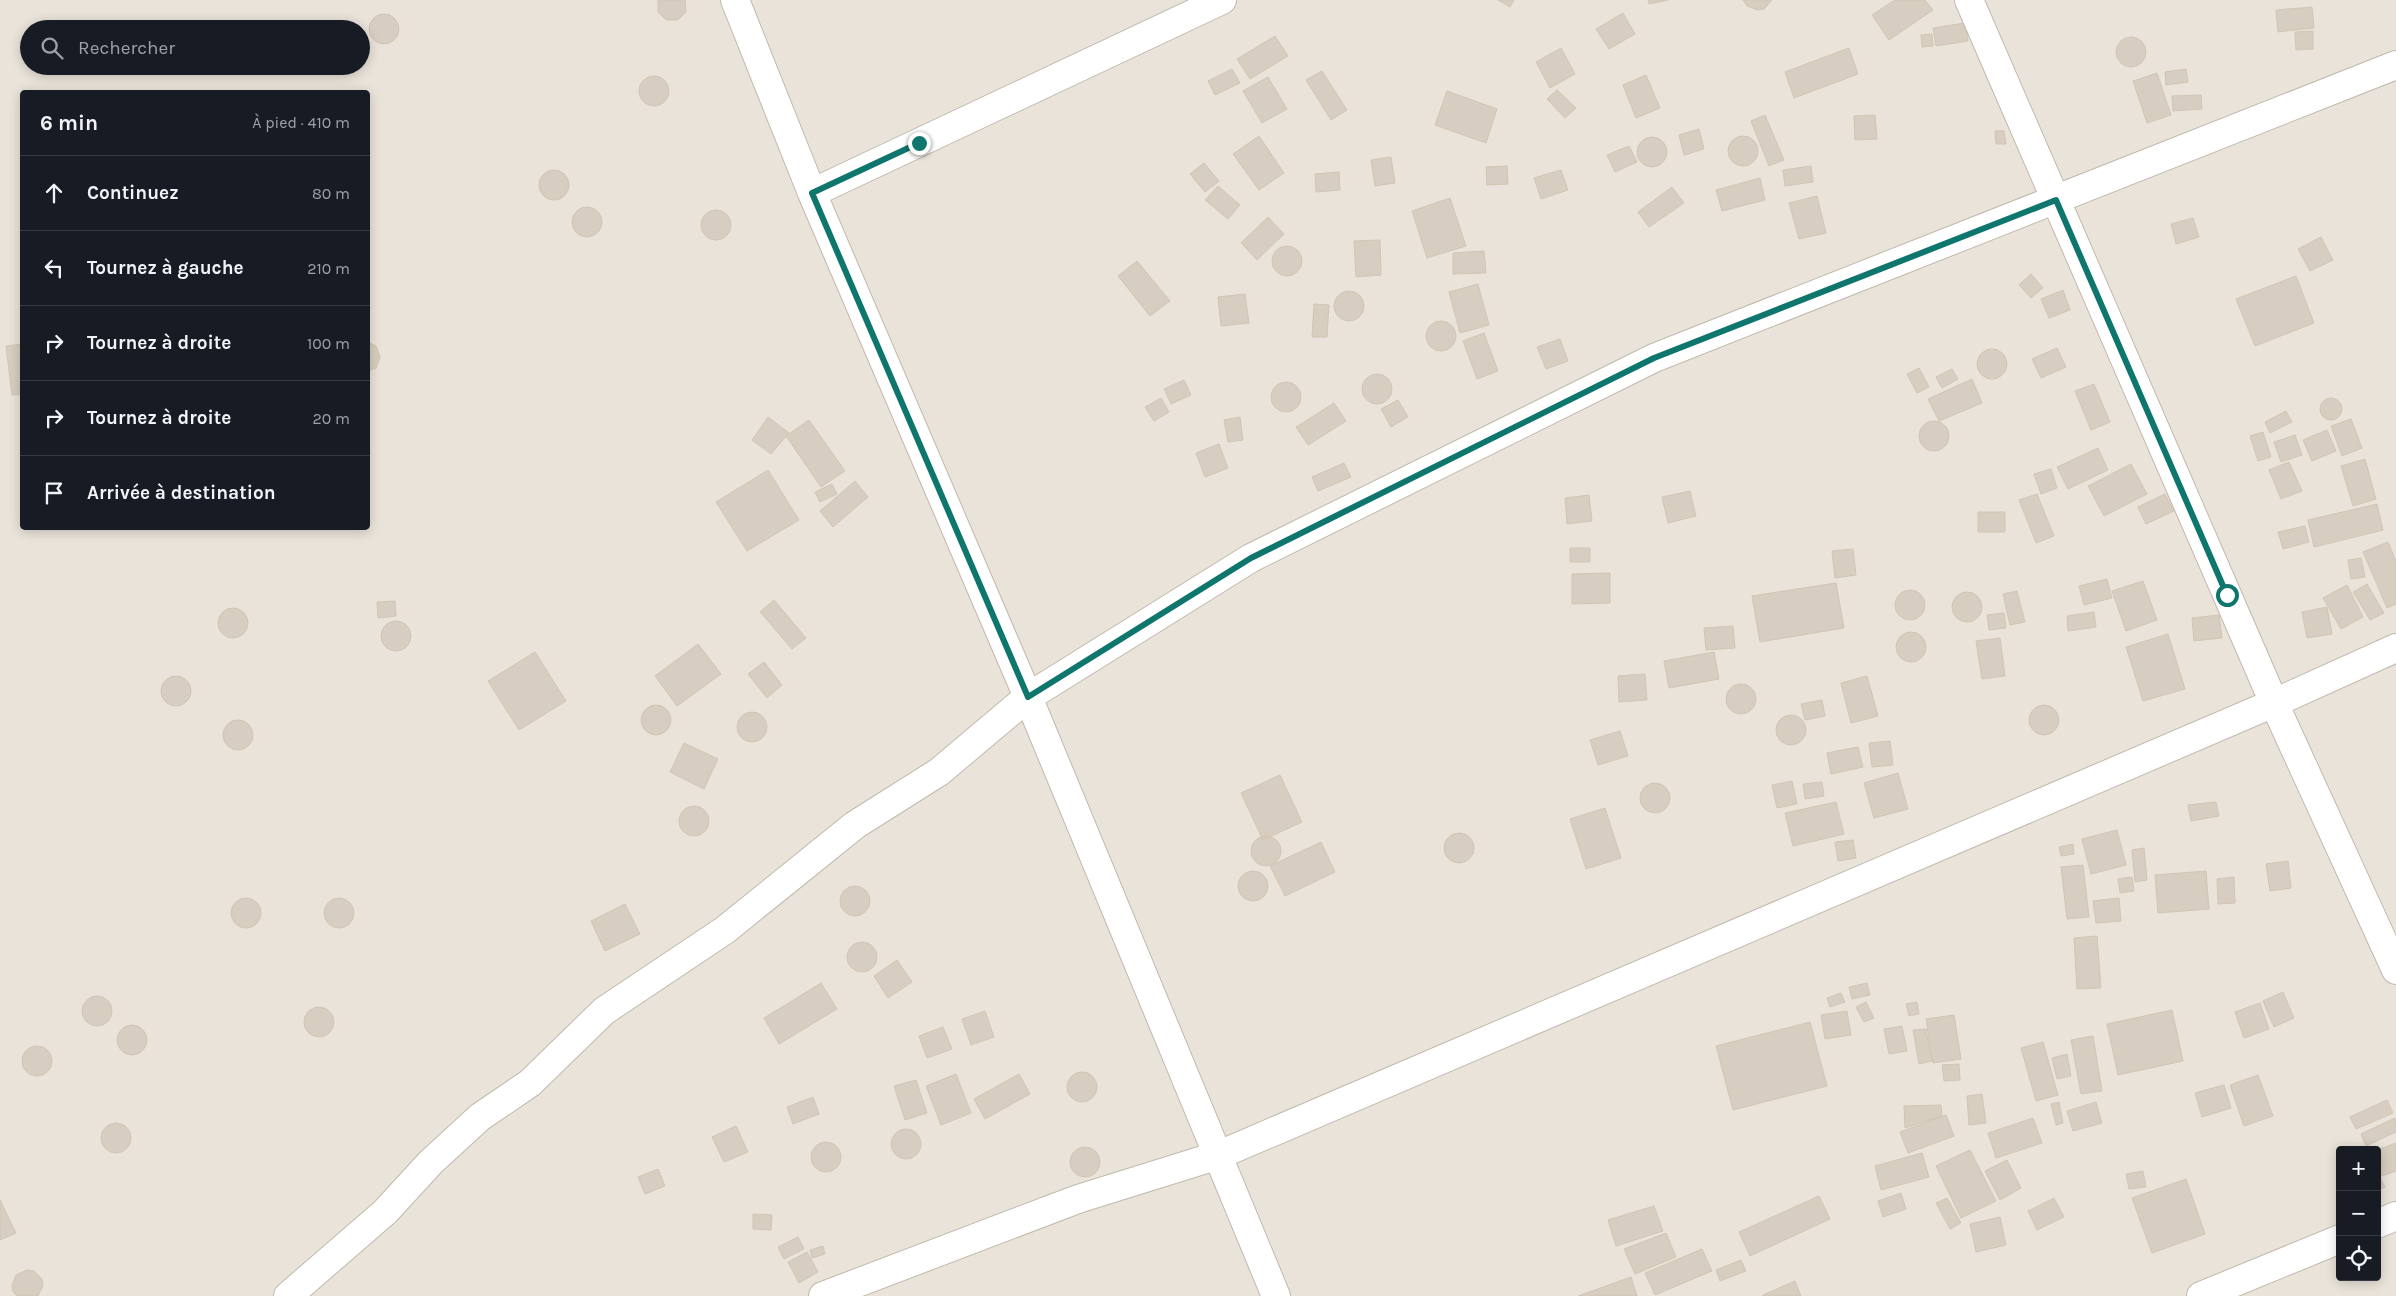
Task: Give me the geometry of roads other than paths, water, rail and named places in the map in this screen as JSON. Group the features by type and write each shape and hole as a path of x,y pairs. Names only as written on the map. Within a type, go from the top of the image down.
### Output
{"street":[{"path":"735,0 812,193 1028,697 1276,1296"},
{"path":"812,193 1222,0"},
{"path":"1970,0 2274,703 2396,970"},
{"path":"288,1296 385,1212 431,1162 480,1117 530,1083 604,1011 725,930 856,825 939,772 1028,697 1251,558 1654,358 2396,65"},
{"path":"823,1296 1078,1199 1219,1155 2274,703 2396,648"},
{"path":"2381,1222 2396,1216"},
{"path":"2201,1296 2336,1241"}]}
